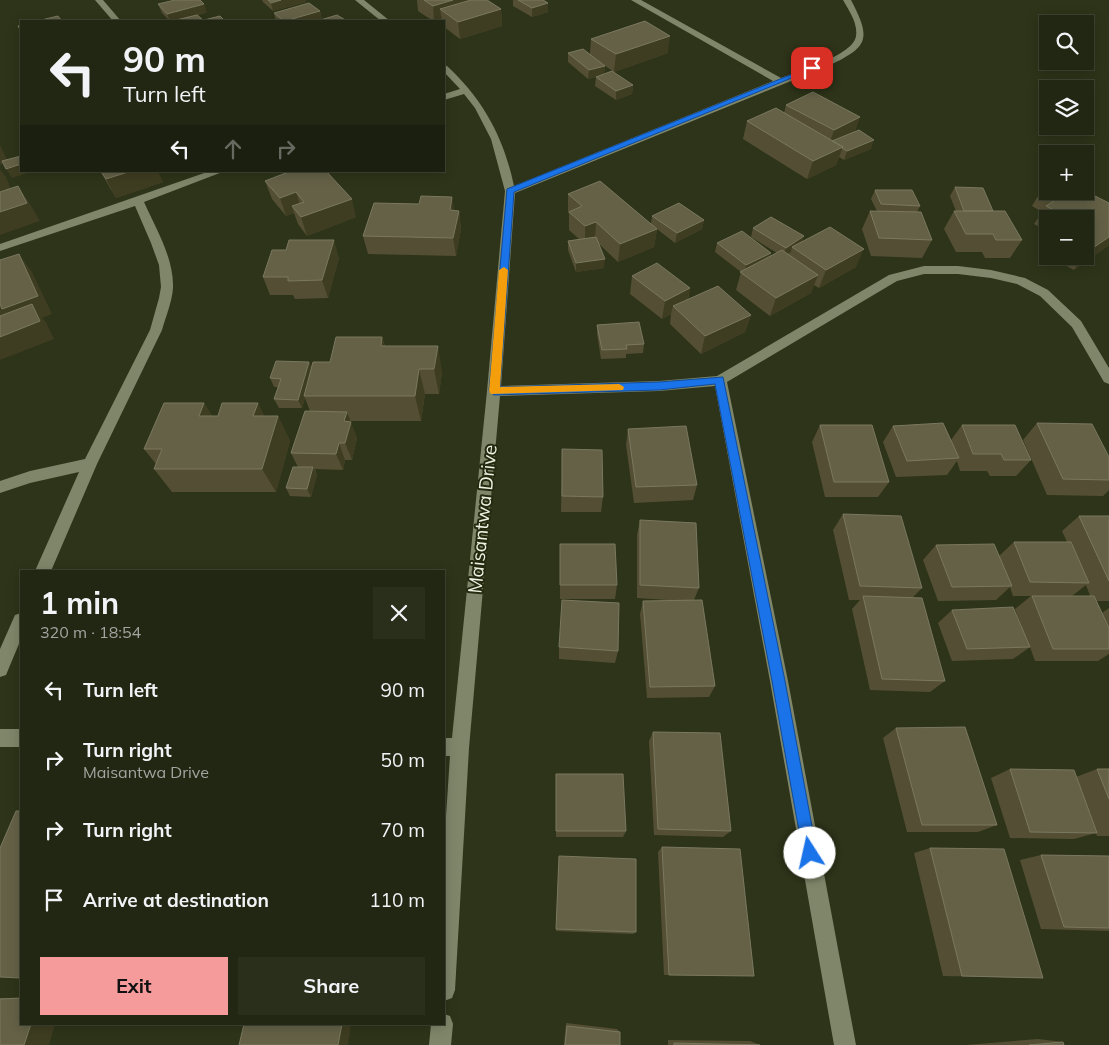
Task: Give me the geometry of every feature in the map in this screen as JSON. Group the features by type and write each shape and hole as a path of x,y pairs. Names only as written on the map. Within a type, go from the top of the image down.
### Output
{"street":[{"path":"99,0 115,20"},
{"path":"359,0 385,20"},
{"path":"635,0 780,81"},
{"path":"510,191 845,55 856,47 860,39 858,20 847,0"},
{"name":"Maisantwa Drive","path":"445,69 466,90 492,128 506,167 510,191 494,391 452,748 445,960"},
{"path":"445,97 466,90"},
{"path":"0,248 138,202 217,172"},
{"path":"43,570 90,464 156,330 163,306 167,286 161,255 138,202"},
{"path":"494,391 659,386 720,380 863,294 893,278 924,270 958,270 992,274 1022,281 1044,293 1077,324 1109,379"},
{"path":"720,380 780,691 845,1045"},
{"path":"0,487 30,477 90,464"},
{"path":"0,669 20,622"},
{"path":"0,738 20,738"},
{"path":"440,1045 442,1025"}],"building":[{"path":"175,0 200,0 204,4 167,14 158,4"},
{"path":"268,0 281,0 271,3"},
{"path":"424,0 453,0 433,6"},
{"path":"471,0 487,0 501,9 458,22 440,9"},
{"path":"518,0 543,0 548,3 532,8"},
{"path":"309,3 320,11 288,20 283,20 274,13"},
{"path":"197,15 203,20 176,20"},
{"path":"337,15 345,20 320,20"},
{"path":"58,16 61,20 41,20"},
{"path":"220,16 224,20 204,20"},
{"path":"645,21 670,36 616,54 591,39"},
{"path":"583,49 605,66 589,70 568,53"},
{"path":"612,71 633,85 616,91 596,77"},
{"path":"813,92 860,117 834,130 786,105"},
{"path":"776,108 843,147 813,161 747,121"},
{"path":"859,130 874,140 847,151 832,141"},
{"path":"20,156 20,164 6,169 2,161"},
{"path":"102,172 128,172 106,179"},
{"path":"288,172 327,172 352,199 301,217 292,206 304,202 296,192 280,198 265,181"},
{"path":"600,181 657,229 620,244 596,222 585,226 569,212 582,206 568,194"},
{"path":"18,186 27,203 0,212 0,192"},
{"path":"955,187 983,188 993,211 964,211"},
{"path":"875,190 912,190 920,206 881,204"},
{"path":"421,196 452,197 450,210 459,211 453,238 363,236 374,203 419,204"},
{"path":"1094,196 1109,203 1109,237 1094,247 1094,210 1053,210 1046,206 1055,200 1094,200"},
{"path":"679,203 704,220 677,233 652,216"},
{"path":"870,211 921,212 932,240 879,238"},
{"path":"954,211 1005,211 1022,240 996,240 993,234 966,234"},
{"path":"771,217 804,236 786,248 753,228"},
{"path":"830,227 864,249 826,270 792,247"},
{"path":"742,231 771,253 746,265 717,243"},
{"path":"596,237 605,259 576,263 568,241"},
{"path":"289,240 334,240 322,280 288,281 288,277 263,277 272,250 286,250"},
{"path":"782,250 818,275 776,298 740,272"},
{"path":"19,254 38,296 2,309 0,304 0,260"},
{"path":"657,263 690,288 665,301 632,276"},
{"path":"718,286 751,315 705,336 673,306"},
{"path":"32,304 40,321 0,337 0,316"},
{"path":"639,322 644,344 626,345 627,349 602,350 597,325"},
{"path":"336,337 382,337 381,346 438,346 434,369 419,369 415,396 304,396 313,362 330,362"},
{"path":"276,361 309,362 298,400 274,399 281,379 270,378"},
{"path":"164,403 204,403 199,416 218,416 222,403 258,403 253,416 278,416 262,469 154,469 162,449 144,449"},
{"path":"305,411 347,412 344,421 351,422 345,443 339,443 336,454 291,453"},
{"path":"943,423 959,458 907,461 893,426"},
{"path":"1037,423 1092,424 1109,457 1109,480 1063,479"},
{"path":"820,425 872,425 889,482 834,482"},
{"path":"962,425 1015,425 1031,460 1004,460 1001,454 973,454"},
{"path":"686,426 697,485 636,487 628,429"},
{"path":"562,449 602,450 603,497 562,496"},
{"path":"293,467 313,467 307,489 286,488"},
{"path":"843,514 901,516 922,588 860,586"},
{"path":"1079,516 1109,516 1109,581"},
{"path":"640,520 696,523 699,588 640,585"},
{"path":"1014,542 1071,542 1089,583 1030,582"},
{"path":"560,544 615,544 617,585 560,585"},
{"path":"994,544 1012,586 952,587 936,545"},
{"path":"863,596 922,598 945,681 882,679"},
{"path":"1032,596 1094,596 1109,628 1109,649 1053,649"},
{"path":"562,600 619,603 618,651 559,647"},
{"path":"702,600 715,686 650,687 643,601"},
{"path":"1013,607 1030,647 967,649 952,610"},
{"path":"965,727 997,825 922,825 896,728"},
{"path":"653,732 720,733 731,831 658,829"},
{"path":"1010,769 1074,770 1097,833 1030,832"},
{"path":"1097,769 1109,769 1109,799"},
{"path":"556,774 623,774 626,831 556,831"},
{"path":"16,811 20,811 20,978 0,977 0,848"},
{"path":"662,847 740,849 754,976 669,975"},
{"path":"930,848 1004,849 1043,978 962,976"},
{"path":"1041,855 1109,856 1109,928 1064,927"},
{"path":"559,856 636,859 636,932 556,929"},
{"path":"20,998 20,1025 31,1025 24,1045 0,1045 0,999"},
{"path":"244,1025 342,1025 338,1045 239,1045"},
{"path":"567,1026 620,1032 620,1045 565,1045"},
{"path":"1063,1042 1064,1045 1029,1045"},
{"path":"674,1043 760,1045 674,1045"}],"slow traffic":[{"path":"504,270 494,391 619,387"}],"route":[{"path":"810,853 779,681 720,380 659,386 494,391 510,191 812,68"}]}
